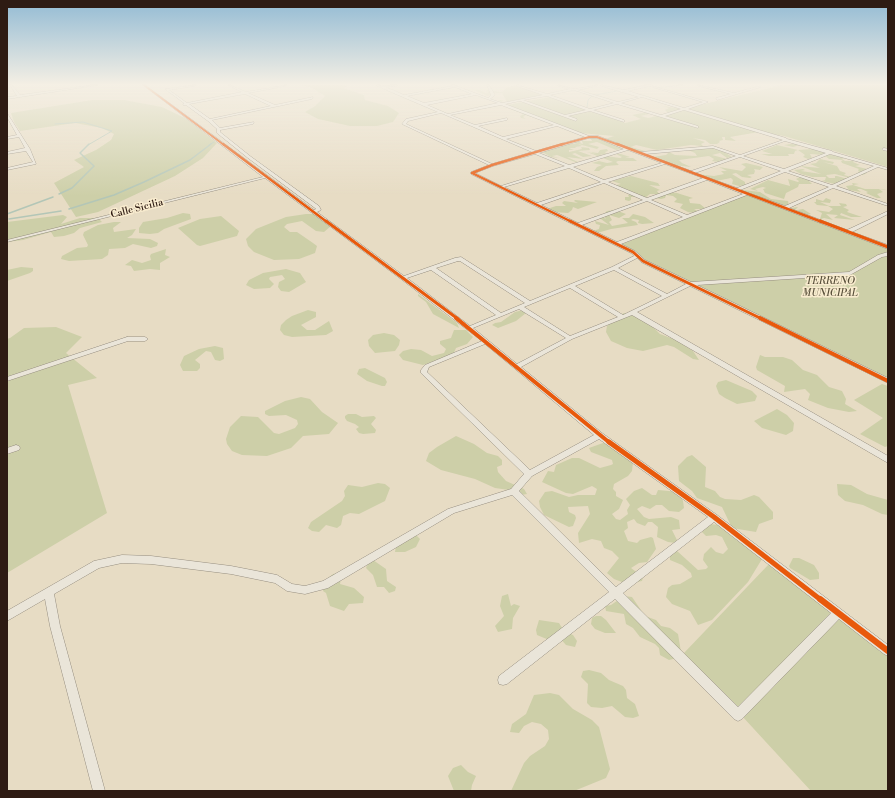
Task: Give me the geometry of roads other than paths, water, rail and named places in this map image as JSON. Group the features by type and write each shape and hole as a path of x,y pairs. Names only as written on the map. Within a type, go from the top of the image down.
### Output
{"street":[{"path":"195,122 486,341 599,435 714,517 888,651"},
{"path":"211,122 219,130 218,132 317,207 319,210 314,212"},
{"path":"405,122 404,124 492,165"},
{"path":"467,122 687,217"},
{"path":"475,126 492,122"},
{"path":"550,122 639,153 888,247"},
{"path":"682,122 697,127"},
{"path":"729,122 888,169"},
{"path":"219,130 253,123"},
{"path":"7,125 13,124 35,162 7,169"},
{"path":"504,138 557,125"},
{"path":"7,138 20,136"},
{"path":"589,137 492,165 472,173 617,244 644,261 888,380"},
{"path":"690,173 782,140 788,140"},
{"path":"639,153 709,146 888,205"},
{"path":"7,153 28,149"},
{"path":"500,187 566,166 628,149"},
{"path":"736,190 831,152"},
{"path":"536,205 665,163"},
{"path":"785,208 878,166"},
{"name":"Calle Sicilia","path":"7,241 272,173"},
{"path":"577,225 705,179"},
{"path":"617,244 746,194"},
{"path":"847,232 888,212"},
{"path":"516,367 570,338 623,317 691,284 843,274 850,272 880,256 888,254"},
{"path":"469,328 614,268 637,256"},
{"path":"403,278 461,259 530,303"},
{"path":"432,268 500,315"},
{"path":"614,268 667,296"},
{"path":"570,286 623,317"},
{"path":"519,307 570,338"},
{"path":"632,312 888,460"},
{"path":"7,378 127,339 145,339"},
{"path":"486,341 427,366 424,373 529,474"},
{"path":"7,616 97,564 122,559 151,560 230,570 277,579 290,588 305,590 325,585 451,511 514,491 529,474 599,435"},
{"path":"7,451 16,448"},
{"path":"514,491 738,715 838,613"},
{"path":"503,680 714,517"},
{"path":"49,592 55,626 99,791"}],"waterway":[{"path":"55,124 80,122"},
{"path":"84,122 112,131 88,145"},
{"path":"209,145 214,142"},
{"path":"69,209 114,195 144,182 190,160 211,144"},
{"path":"59,194 72,188 94,166 80,153 88,145"},
{"path":"7,214 53,197"},
{"path":"9,219 61,211"}],"park label":[{"name":"TERRENO MUNICIPAL","path":"830,288"}]}
